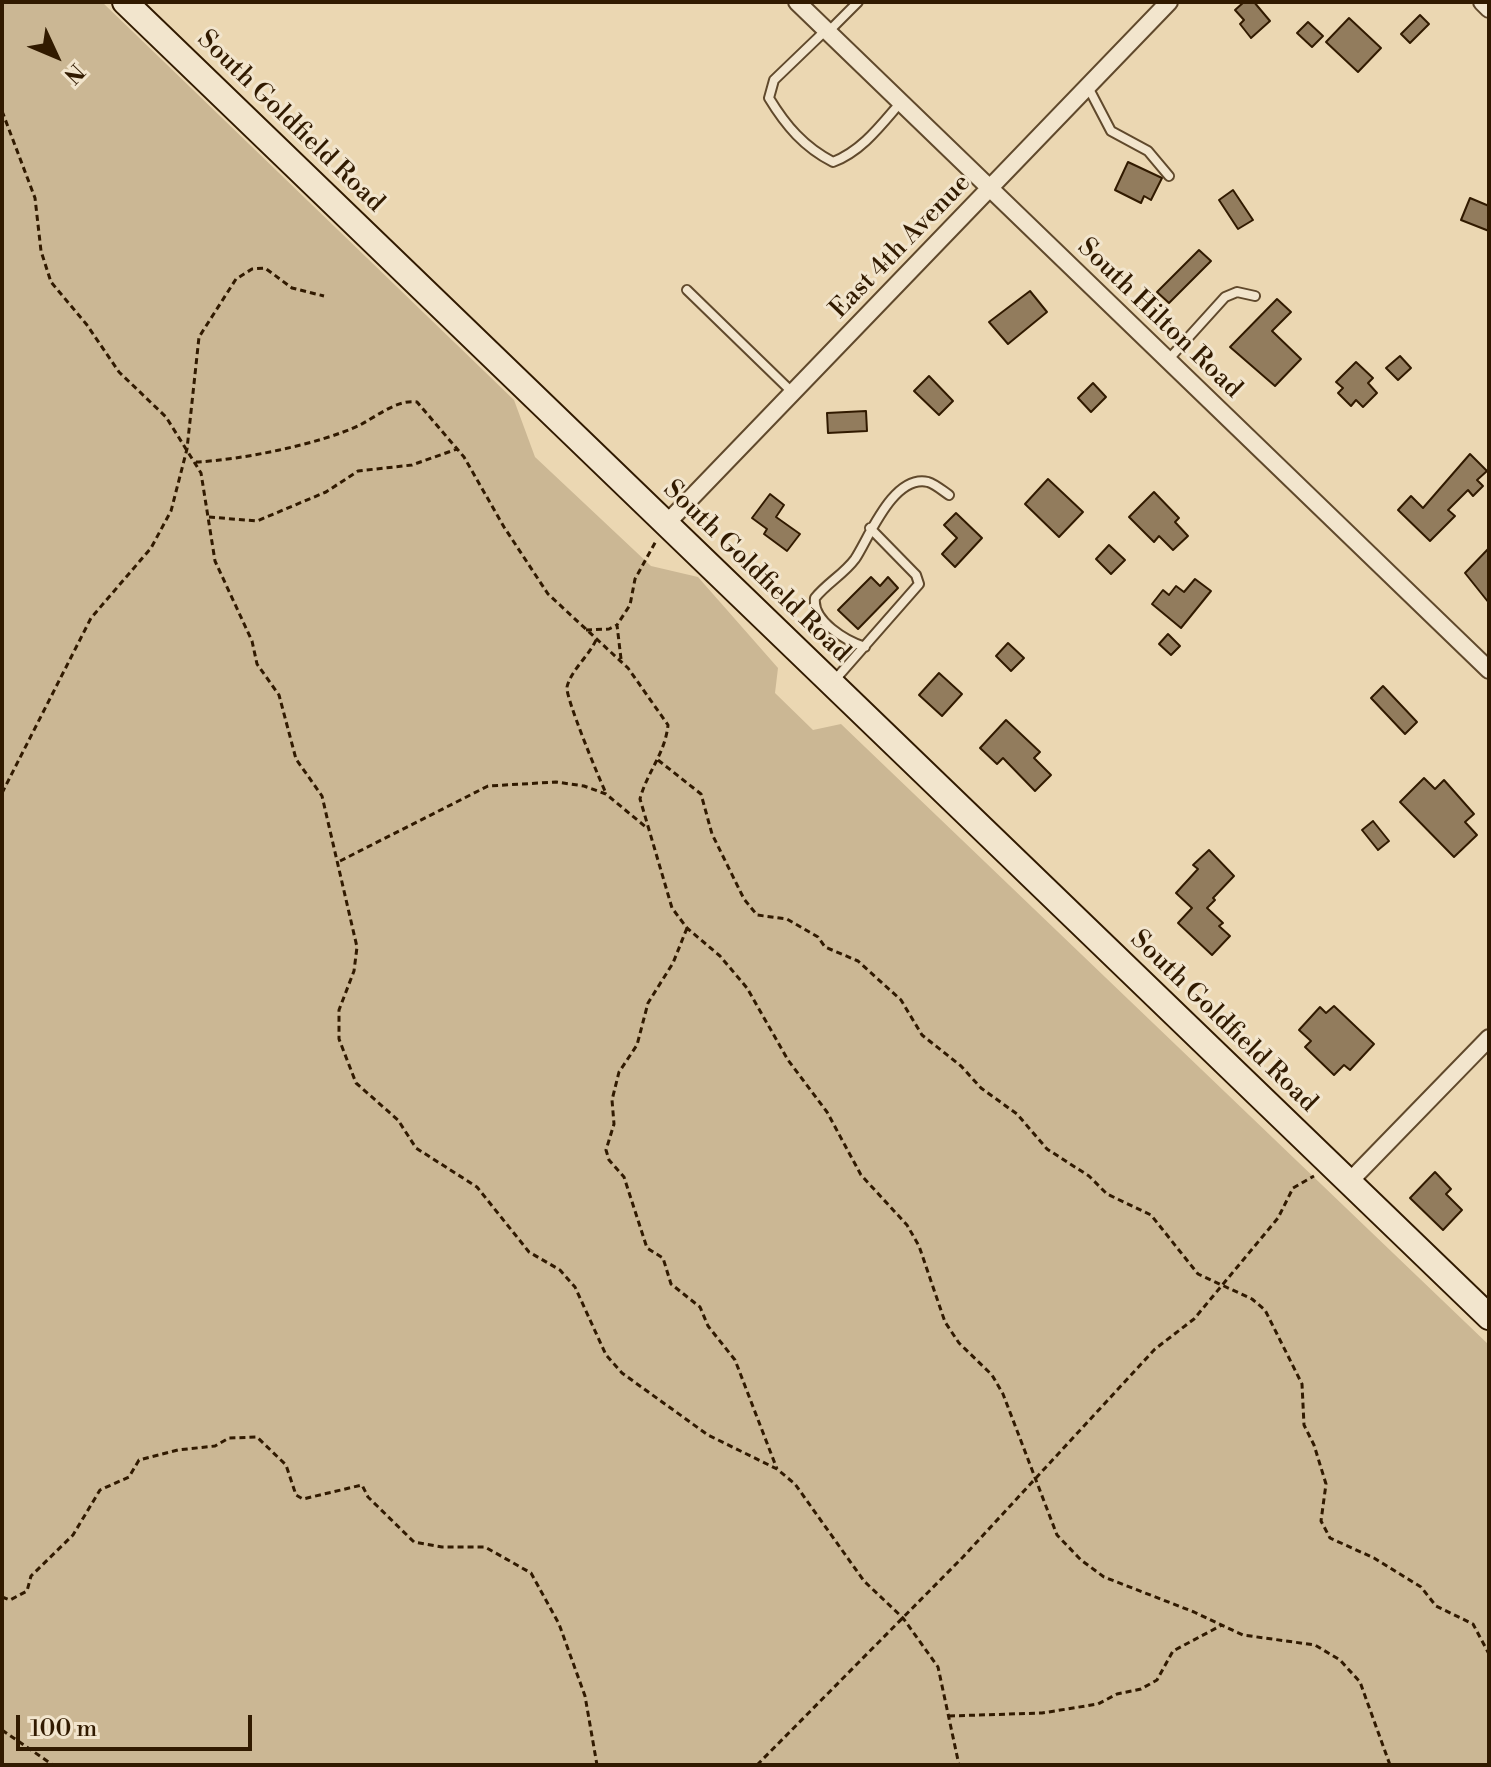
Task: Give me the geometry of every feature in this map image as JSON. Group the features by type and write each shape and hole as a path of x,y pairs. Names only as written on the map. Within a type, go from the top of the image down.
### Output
{"main road":[{"name":"South Goldfield Road","path":"125,2 1489,1317"}],"street":[{"name":"South Hilton Road","path":"797,2 1489,670"},
{"name":"East 4th Avenue","path":"666,524 1169,2"},
{"path":"1482,2 1489,9"},
{"path":"1349,1182 1489,1038"}],"lane":[{"path":"858,2 774,80 769,98 781,119 809,150 833,162 847,157 901,102"},
{"path":"1088,87 1111,131 1148,151 1169,176"},
{"path":"687,290 793,393"},
{"path":"1168,360 1225,297 1237,292 1255,296"},
{"path":"865,647 836,632 814,605 823,589 858,554 870,528 900,491 915,483 928,482 949,495"},
{"path":"832,684 918,588 916,575 870,528"}],"path":[{"path":"2,111 35,198 41,251 51,282 87,325 119,372 166,417 196,462 215,561 252,641 257,664 279,695 296,759 322,796 357,947 354,971 339,1010 339,1039 356,1083 398,1120 416,1148 477,1187 529,1252 568,1278 606,1355 622,1373 708,1435 777,1469 795,1484 826,1523 864,1581 903,1618 938,1667 959,1765"},
{"path":"2,793 91,618 151,548 171,511 187,449 199,337 236,279 252,269 265,268 292,288 324,296"},
{"path":"196,462 231,461 350,429 406,401 417,402 457,449 548,594 621,661 668,725 666,744 645,782 640,799 672,908 687,928 720,956 747,988 788,1060 827,1112 861,1175 907,1225 919,1246 945,1322 959,1343 992,1375 1003,1394 1057,1535 1081,1560 1104,1577 1243,1635 1315,1645 1340,1660 1360,1682 1390,1765"},
{"path":"208,517 257,521 326,492 358,471 412,465 457,449"},
{"path":"585,630 609,629 617,625 630,605 635,579 666,524"},
{"path":"617,625 621,661"},
{"path":"596,640 567,686 568,702 606,794"},
{"path":"658,760 701,794 712,834 744,899 757,915 787,919 818,937 825,947 858,961 901,1000 922,1035 961,1066 981,1088 1017,1114 1047,1149 1089,1176 1107,1194 1151,1215 1198,1274 1252,1299 1265,1310 1302,1384 1304,1425 1326,1484 1321,1521 1330,1538 1374,1558 1421,1587 1436,1606 1473,1624 1489,1654"},
{"path":"339,862 488,786 556,782 606,794 647,828"},
{"path":"687,928 673,963 648,1003 637,1045 619,1072 612,1100 614,1124 606,1150 609,1160 624,1177 642,1241 663,1258 671,1284 700,1307 708,1326 735,1360 777,1469"},
{"path":"757,1765 903,1618 1155,1349 1194,1319 1278,1218 1293,1188 1312,1178 1328,1162"},
{"path":"2,1597 10,1600 27,1591 31,1576 73,1535 100,1490 121,1483 139,1460 178,1450 215,1446 229,1438 257,1437 286,1465 296,1495 303,1499 362,1485 368,1497 414,1542 442,1547 485,1547 531,1573 559,1624 585,1696 597,1765"},
{"path":"949,1716 1042,1713 1098,1704 1157,1680 1173,1651 1222,1625"},
{"path":"2,1730 53,1765"}],"shaded area":[{"path":"2,2 102,2 514,400 535,457 651,566 698,577 778,668 775,693 813,730 841,724 1489,1345 1489,1765 2,1765"}],"building":[{"path":"1244,2 1254,2 1270,21 1251,38 1240,24 1244,20 1235,10"},
{"path":"1420,15 1429,24 1410,43 1401,34"},
{"path":"1349,18 1381,48 1358,72 1326,42"},
{"path":"1308,22 1323,36 1312,47 1297,33"},
{"path":"1128,162 1162,178 1151,200 1144,196 1141,203 1115,190"},
{"path":"1233,190 1253,220 1238,229 1219,200"},
{"path":"1470,198 1489,206 1489,231 1461,220"},
{"path":"1199,250 1211,261 1169,303 1157,292"},
{"path":"1030,291 1047,312 1008,344 989,322"},
{"path":"1277,299 1291,312 1272,331 1301,359 1275,386 1230,347"},
{"path":"1400,356 1411,368 1398,380 1386,368"},
{"path":"1356,362 1373,378 1368,383 1377,393 1363,407 1356,400 1351,406 1338,393 1343,388 1336,382"},
{"path":"929,376 953,401 939,415 914,391"},
{"path":"1093,383 1106,397 1091,412 1078,398"},
{"path":"866,411 867,431 828,433 827,413"},
{"path":"1470,454 1487,471 1477,480 1483,486 1473,496 1468,490 1448,510 1455,516 1430,541 1398,510 1411,496 1423,508"},
{"path":"1048,479 1083,512 1059,537 1025,504"},
{"path":"1154,492 1179,518 1175,522 1188,536 1173,550 1159,536 1154,542 1129,517"},
{"path":"770,494 784,505 776,517 800,534 787,551 764,534 767,529 752,518"},
{"path":"956,513 982,538 955,567 942,554 957,538 944,525"},
{"path":"1109,545 1125,560 1111,574 1096,559"},
{"path":"1489,548 1489,603 1465,573"},
{"path":"871,577 880,586 888,577 898,588 858,629 838,610"},
{"path":"1195,579 1211,591 1181,628 1152,604 1163,590 1169,595 1176,586 1184,592"},
{"path":"1168,634 1180,646 1171,655 1159,644"},
{"path":"1008,643 1024,658 1011,671 996,656"},
{"path":"939,673 962,694 942,716 919,695"},
{"path":"1383,686 1417,722 1405,734 1371,698"},
{"path":"1006,720 1040,752 1034,758 1051,775 1035,791 1003,758 997,764 980,748"},
{"path":"1424,778 1435,789 1444,780 1474,814 1465,822 1477,835 1454,857 1400,802"},
{"path":"1373,821 1389,841 1378,850 1362,830"},
{"path":"1209,850 1234,876 1207,908 1223,923 1219,926 1230,936 1212,955 1178,923 1192,908 1176,893 1198,869 1193,865"},
{"path":"1334,1006 1374,1044 1350,1070 1344,1065 1334,1075 1305,1047 1311,1041 1299,1030 1320,1007 1326,1013"},
{"path":"1435,1172 1451,1189 1446,1194 1462,1210 1443,1230 1410,1198"}]}
